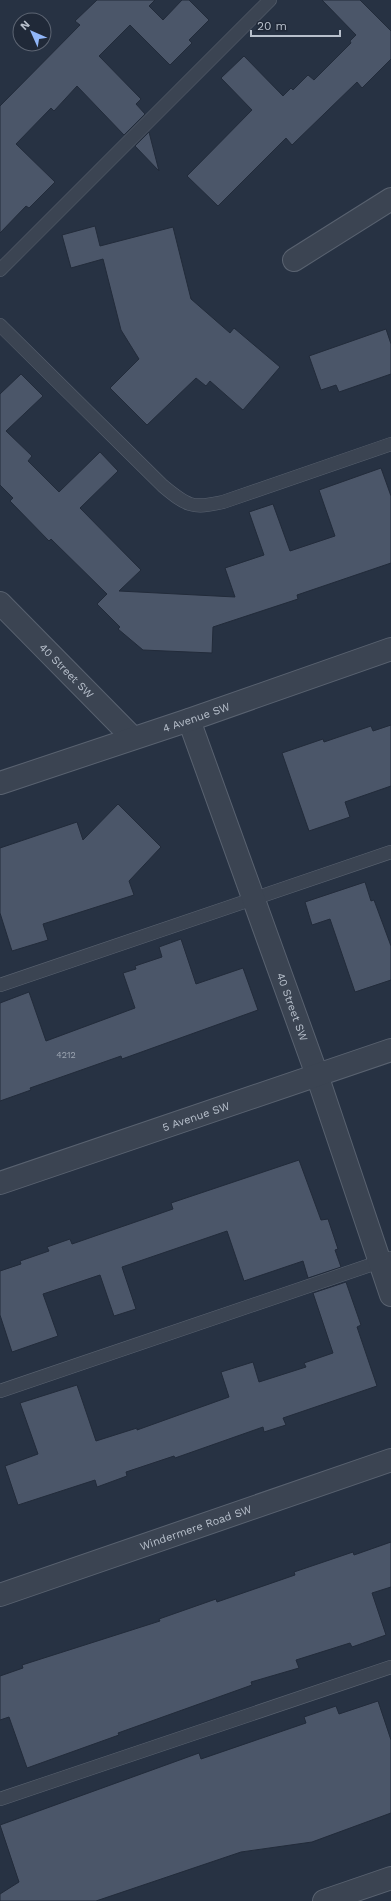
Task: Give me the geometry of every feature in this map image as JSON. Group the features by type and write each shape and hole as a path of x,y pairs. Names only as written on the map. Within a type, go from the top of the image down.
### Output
{"street":[{"path":"294,260 391,199"},
{"name":"40 Street SW","path":"0,603 133,738"},
{"name":"4 Avenue SW","path":"0,783 189,720 391,649"},
{"name":"40 Street SW","path":"189,720 253,900 385,1260 391,1295"},
{"name":"5 Avenue SW","path":"0,1183 391,1050"},
{"name":"Windermere Road SW","path":"0,1595 391,1460"},
{"path":"324,1901 391,1878"}],"lane":[{"path":"0,270 270,0"},
{"path":"0,325 163,486 184,503 202,507 223,502 391,444"},
{"path":"0,985 391,852"},
{"path":"0,1391 385,1260"},
{"path":"0,1799 391,1667"}],"building":[{"path":"97,0 155,0 149,6 163,20 182,0 189,0 209,20 189,40 192,43 170,65 130,25 99,56 141,99 136,104 145,114 124,135 77,86 54,111 51,108 16,144 55,182 29,208 26,206 0,233 0,106 80,25 75,21"},
{"path":"322,0 360,0 391,31 391,59 362,88 357,82 292,145 286,138 218,206 187,176 252,110 221,78 244,56 283,96 291,88 293,90 308,75 314,80 351,43 350,41 356,35"},
{"path":"149,132 159,171 135,146"},
{"path":"95,226 100,246 173,227 191,299 230,333 234,328 280,367 243,410 210,381 206,386 196,378 147,425 110,388 139,359 121,330 103,259 71,268 62,235"},
{"path":"386,329 391,344 391,374 339,392 336,385 321,390 309,356"},
{"path":"21,374 43,396 6,431 32,456 28,461 59,492 100,452 118,471 80,508 141,570 119,591 235,597 225,568 264,555 249,512 273,504 290,551 335,536 319,490 381,468 391,496 391,563 297,595 298,599 213,627 212,653 143,650 118,629 120,627 97,604 107,594 51,539 49,541 10,501 13,498 0,485 0,394"},
{"path":"391,725 391,786 345,802 350,817 309,831 282,753 323,739 324,742 371,726 373,731"},
{"path":"118,804 161,847 129,881 134,895 43,924 48,940 12,951 0,913 0,848 77,822 83,840"},
{"path":"365,882 371,901 374,900 391,946 391,980 355,992 330,919 312,925 305,902"},
{"path":"181,939 196,984 243,968 258,1010 122,1059 121,1056 30,1088 31,1090 0,1101 0,1003 29,992 46,1041 135,1008 123,973 136,969 135,966 162,957 159,947"},
{"path":"299,1160 321,1220 328,1219 338,1249 335,1250 341,1267 308,1278 303,1261 244,1281 227,1231 122,1267 136,1309 114,1316 100,1275 43,1294 58,1336 12,1352 0,1315 0,1271 21,1264 20,1261 49,1251 47,1247 70,1239 72,1244 173,1209 171,1203"},
{"path":"346,1282 361,1325 357,1327 377,1386 283,1418 286,1425 264,1432 263,1427 175,1458 174,1456 126,1472 127,1476 97,1487 95,1480 18,1505 5,1466 38,1454 20,1403 77,1385 96,1441 137,1428 137,1430 229,1397 221,1372 253,1362 259,1382 306,1367 304,1363 333,1353 313,1293"},
{"path":"391,1542 391,1587 372,1593 386,1635 352,1647 350,1643 296,1660 299,1668 251,1682 252,1685 118,1733 119,1735 27,1768 9,1717 0,1720 0,1676 23,1668 22,1665 160,1621 159,1619 216,1599 217,1602 295,1575 294,1572 353,1552 354,1555"},
{"path":"378,1701 391,1740 391,1813 312,1842 241,1852 96,1901 0,1901 0,1894 19,1882 0,1825 199,1753 201,1759 306,1723 304,1717 336,1706 339,1714"}]}
